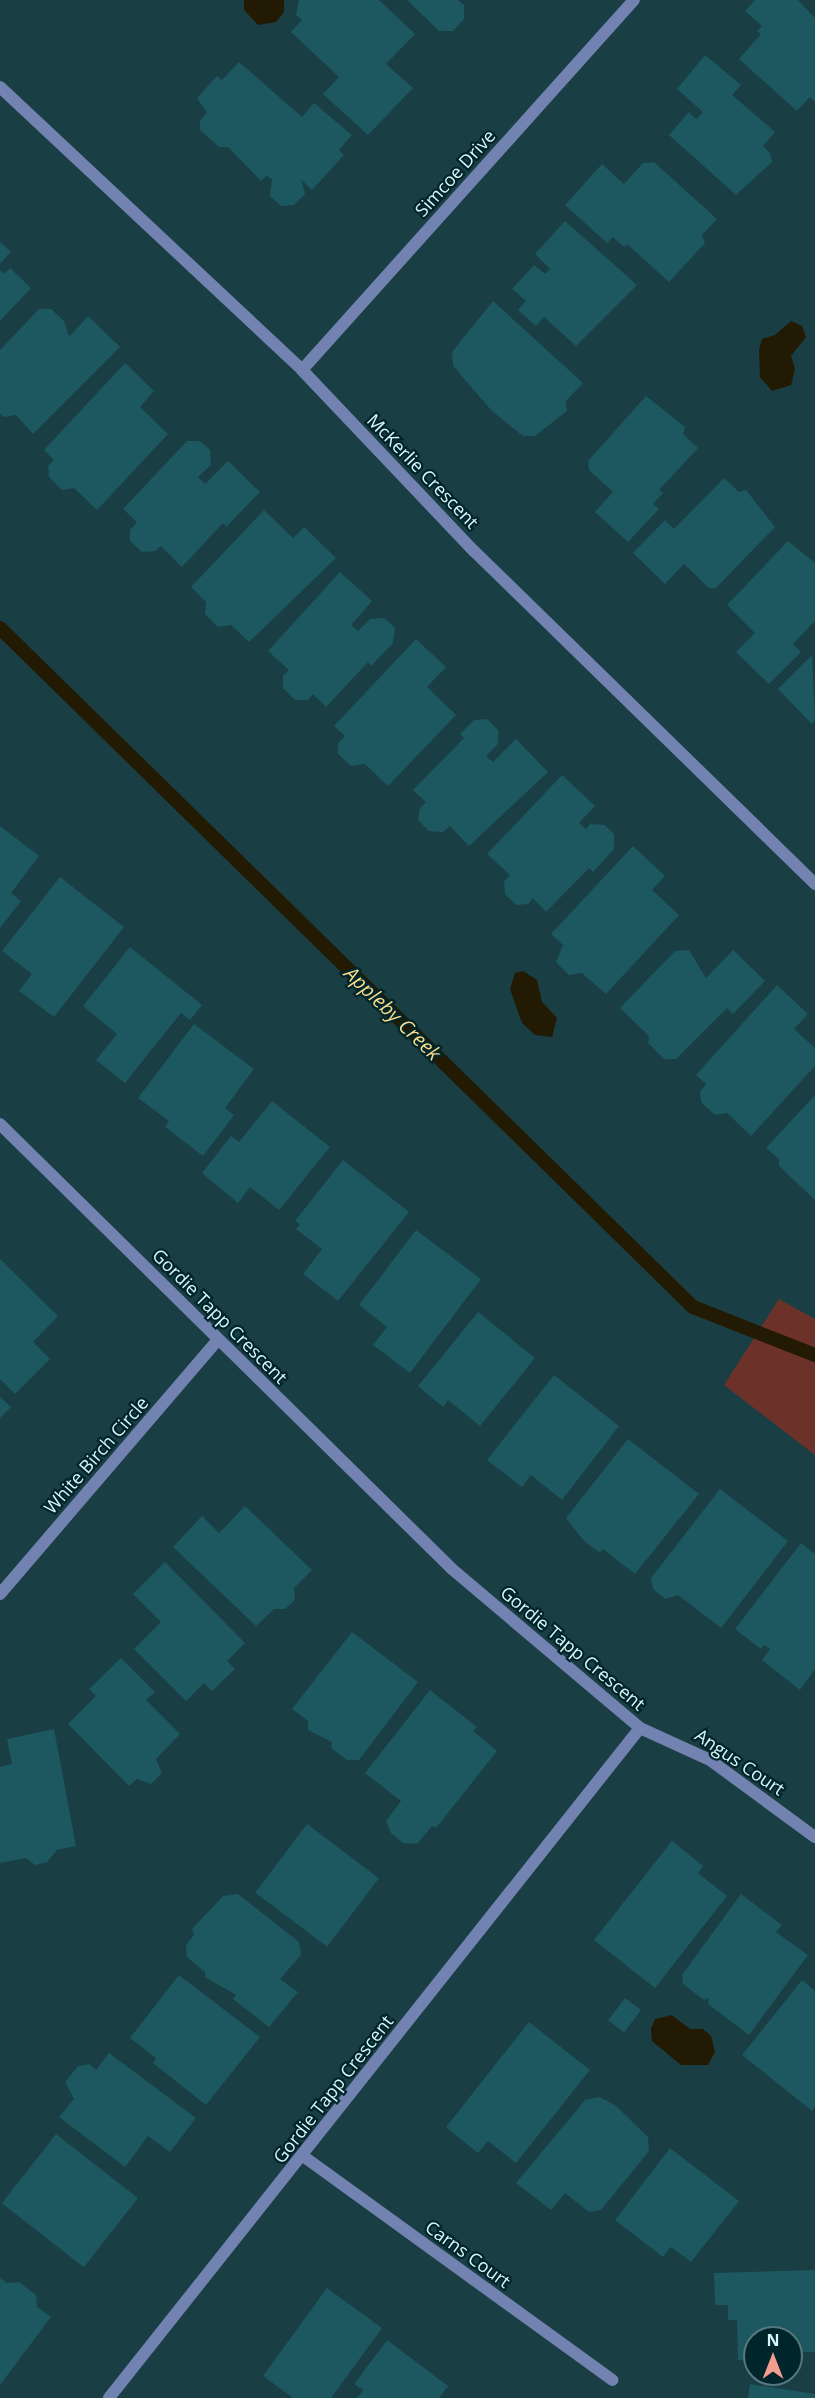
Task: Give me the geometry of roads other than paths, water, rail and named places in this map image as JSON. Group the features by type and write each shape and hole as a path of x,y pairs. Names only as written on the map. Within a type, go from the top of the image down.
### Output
{"street":[{"name":"Simcoe Drive","path":"302,370 634,0"},
{"name":"McKerlie Crescent","path":"0,87 302,370 474,551 815,884"},
{"name":"Gordie Tapp Crescent","path":"0,1124 452,1569 640,1728 303,2156 108,2398"},
{"name":"White Birch Circle","path":"0,1594 218,1340"},
{"name":"Angus Court","path":"640,1728 710,1760 815,1837"},
{"name":"Carns Court","path":"303,2156 612,2380"}],"waterway":[{"name":"Appleby Creek","path":"0,628 693,1307 815,1355"}]}
